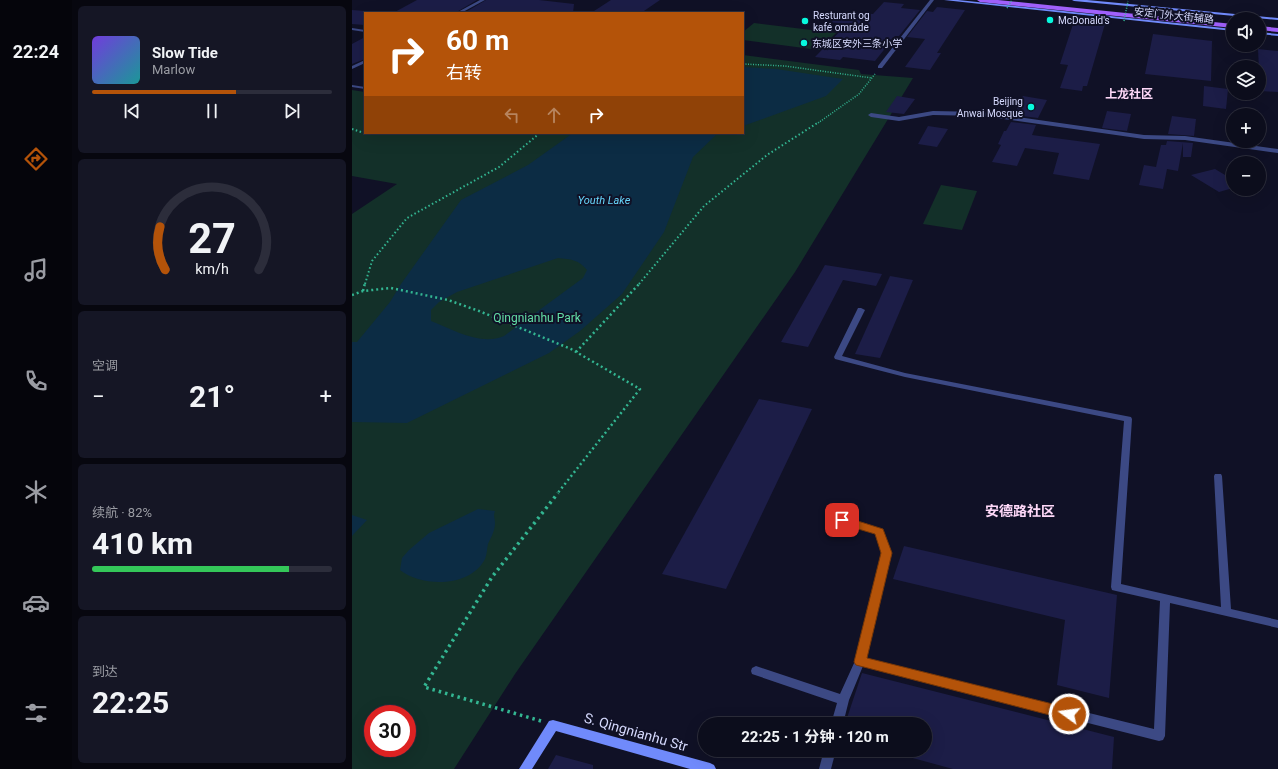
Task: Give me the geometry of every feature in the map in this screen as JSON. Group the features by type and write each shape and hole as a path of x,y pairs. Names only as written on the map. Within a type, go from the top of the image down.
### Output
{"main road":[{"path":"980,0 1226,25"},
{"path":"1021,0 1226,20"},
{"path":"1266,24 1278,25"},
{"path":"1266,29 1278,30"}],"street":[{"path":"460,12 483,0"},
{"path":"880,67 932,0"},
{"name":"安定门外大街辅路","path":"946,0 1226,29"},
{"name":"安定门外大街辅路","path":"1074,0 1278,19"},
{"path":"352,29 364,31"},
{"path":"1266,34 1278,35"},
{"path":"352,68 364,62"},
{"path":"352,86 364,88"},
{"path":"871,115 899,118 933,112 982,114 1144,137 1184,138 1278,151"},
{"path":"861,310 838,357 905,375 1128,419 1116,587 1278,624"},
{"path":"1218,476 1226,612"},
{"path":"839,717 843,700 860,662 887,553 880,532 842,520"},
{"path":"860,662 1159,736 1165,598"},
{"path":"756,671 843,700"},
{"path":"525,769 553,725"},
{"name":"S. Qingnianhu Str","path":"553,725 710,769"},
{"path":"825,769 828,757"}],"path":[{"path":"1007,8 1012,0"},
{"path":"1124,20 1128,1"},
{"path":"744,64 785,66 872,78"},
{"path":"576,352 637,287 704,206 767,155 825,119 859,94 880,67"},
{"path":"352,129 361,132"},
{"path":"362,291 372,261 407,218 499,167 539,134"},
{"path":"352,295 362,291 391,288 448,300 508,322 571,349 640,389 492,577 424,687 553,725"}],"green space":[{"path":"754,23 836,33 819,50 744,40 744,31"},
{"name":"Qingnianhu Park","path":"744,55 859,70 861,74 913,78 795,272 515,674 454,769 352,769 352,214 397,184 352,176 352,90 364,92 364,134 744,134"},
{"path":"941,185 977,191 962,230 923,224"}],"water":[{"path":"744,67 776,69 843,79 826,96 744,126"},
{"name":"Youth Lake","path":"572,134 720,134 716,135 693,157 664,232 622,294 580,331 549,353 407,423 352,422 352,342 357,342 390,302 401,284 461,200 528,165","holes":["558,258 571,260 581,264 587,270 583,278 504,336 495,339 476,338 467,336 431,321 431,310 439,302 457,292"]},
{"path":"478,509 495,511 495,526 488,544 485,559 478,568 469,575 458,580 446,582 421,580 400,570 402,558 429,533"},
{"path":"352,515 367,520 352,536"}],"building":[{"path":"417,0 477,0 457,12 395,12"},
{"path":"486,0 539,0 574,4 573,12 466,12"},
{"path":"611,0 660,0 642,12 593,12"},
{"path":"884,2 904,4 901,8 920,10 899,36 895,36 875,61 843,57 840,60 815,57 847,24 829,22 840,11 873,14"},
{"path":"937,7 965,10 937,53 941,53 930,70 905,67 925,39 907,37 927,11 933,12"},
{"path":"352,10 365,11 364,25 352,24"},
{"path":"1074,21 1105,24 1087,86 1083,86 1082,91 1060,88 1068,65 1060,64"},
{"path":"1153,34 1212,41 1211,81 1145,74"},
{"path":"364,38 364,59 352,64 352,44"},
{"path":"1266,50 1278,51 1278,92 1266,91 1266,60 1259,60 1258,52 1266,52"},
{"path":"1204,86 1226,89 1226,109 1203,106"},
{"path":"897,96 915,99 904,114 886,112"},
{"name":"Beijing Anwai Mosque","path":"1023,96 1047,100 1038,118 1014,115"},
{"path":"1107,111 1131,114 1127,131 1102,128"},
{"path":"1172,116 1196,119 1194,136 1168,134"},
{"path":"1011,122 1036,125 1032,135 1100,144 1089,180 1053,174 1059,153 1025,148 1017,166 992,162 1001,145 998,144 1004,131 1006,131"},
{"path":"928,126 948,129 937,147 918,144"},
{"path":"1167,141 1193,143 1191,157 1183,157 1183,143 1178,171 1167,169 1163,189 1139,185 1144,165 1156,167 1161,145 1166,145"},
{"path":"1215,169 1226,175 1226,190 1219,192 1191,175"},
{"path":"825,265 882,274 876,286 843,280 808,347 781,342"},
{"path":"890,276 913,280 880,358 855,354"},
{"path":"759,399 812,409 726,589 662,574"},
{"path":"904,546 1117,595 1109,698 1057,685 1065,620 893,579"},
{"path":"862,673 1114,737 1112,769 953,769 909,757 932,757 932,717 847,717"},
{"path":"556,755 593,765 593,769 548,769"}],"place":[{"name":"McDonald's","path":"1050,20"},
{"name":"Resturant og kafé område","path":"805,21"},
{"name":"东城区安外三条小学","path":"804,43"},
{"name":"Beijing Anwai Mosque","path":"1031,107"}],"district":[{"name":"上龙社区","path":"1129,94"},
{"name":"安德路社区","path":"1020,511"}],"route":[{"path":"842,520 880,532 887,553 860,662 1069,714"}]}
